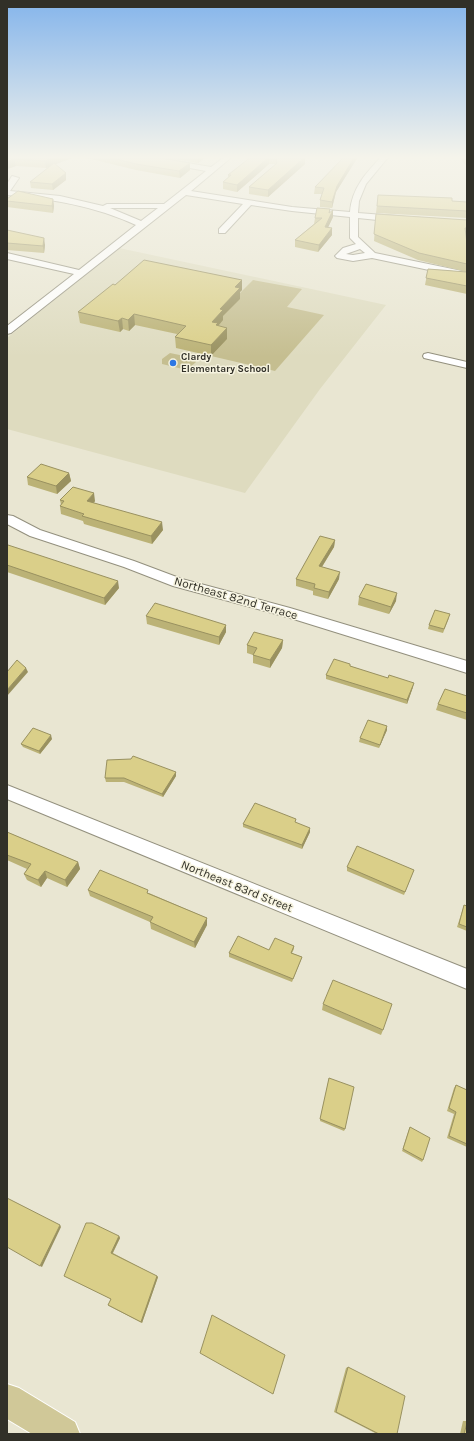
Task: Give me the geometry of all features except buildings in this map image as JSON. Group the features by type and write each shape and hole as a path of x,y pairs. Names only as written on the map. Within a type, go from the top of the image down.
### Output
{"main road":[{"path":"7,1400 63,1434"}],"street":[{"path":"7,330 142,225 138,223"},
{"path":"222,231 229,223"},
{"path":"353,223 354,238 372,255"},
{"path":"361,246 348,249 340,256 353,258 372,255 467,275"},
{"path":"7,256 81,273"},
{"path":"428,356 467,365"},
{"name":"Northeast 82nd Terrace","path":"8,519 35,533 129,564 178,583 290,613 467,668"},
{"name":"Northeast 83rd Street","path":"7,792 467,979"}],"shaded area":[{"name":"Clardy Elementary School","path":"119,248 386,305 320,389 245,493 7,429 7,338"},
{"path":"253,280 302,289 287,307 324,315 275,371 211,356 227,339 212,332 220,319 240,299 235,298"},
{"path":"170,353 194,358 196,362 187,370 162,364 162,359"}],"place":[{"name":"Clardy Elementary School","path":"173,363"}]}
